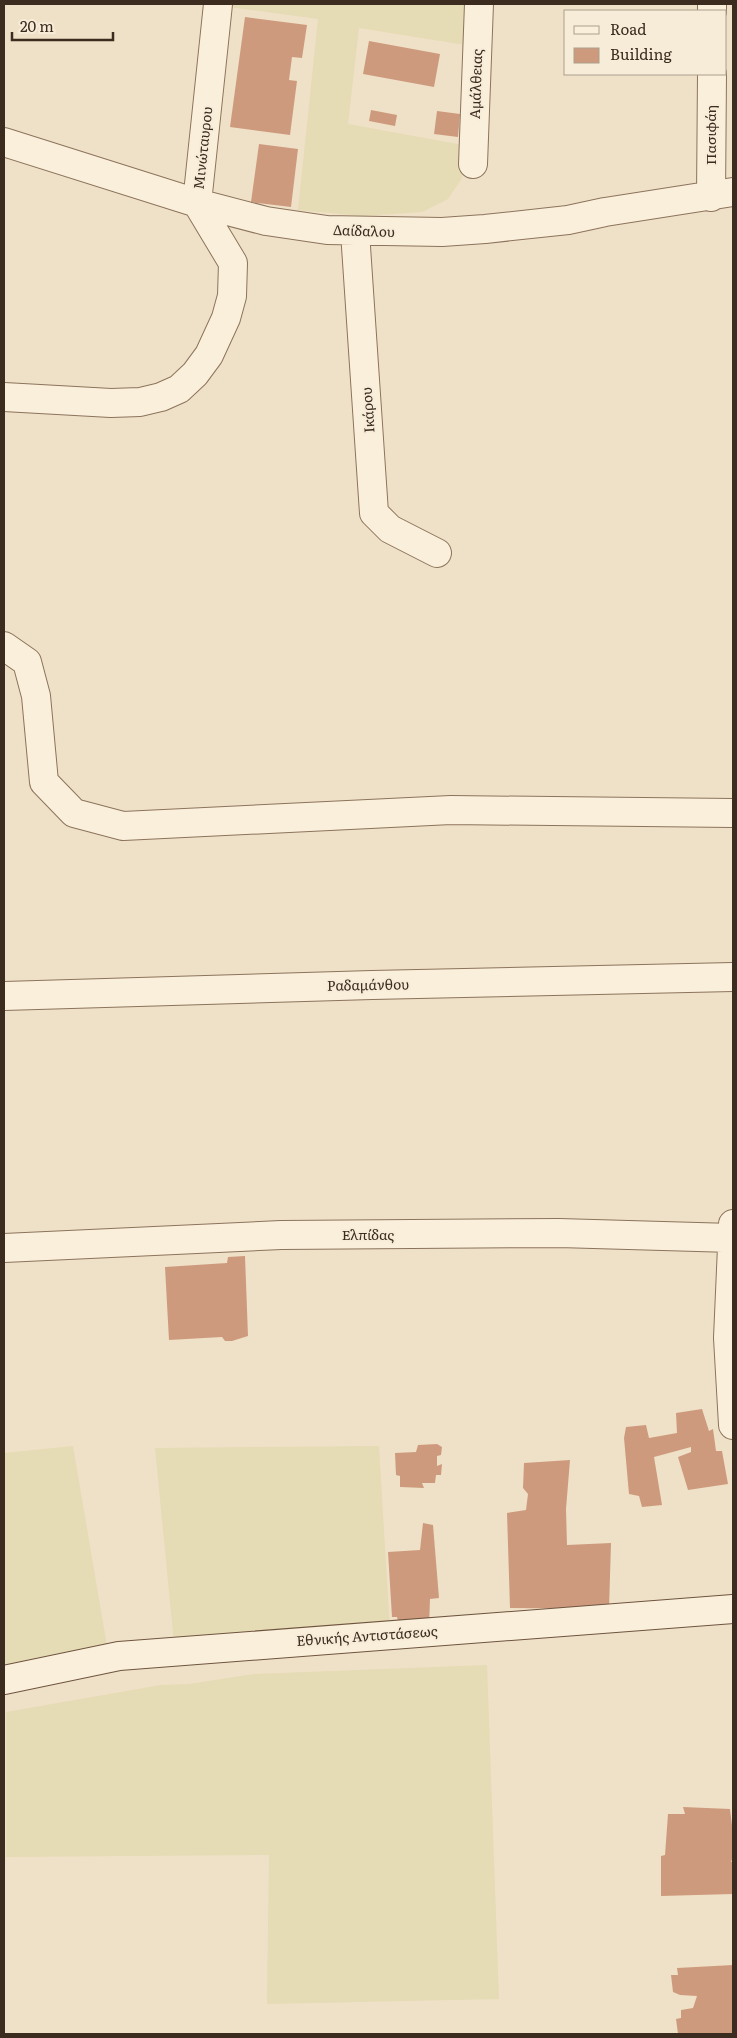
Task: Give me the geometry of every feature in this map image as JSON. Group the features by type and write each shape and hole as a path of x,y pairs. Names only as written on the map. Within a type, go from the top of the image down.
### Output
{"street":[{"name":"Μινώταυρου","path":"4,397 111,403 140,402 179,390 195,374 209,355 226,318 232,296 233,263 197,204 218,4"},
{"name":"Αμάλθειας","path":"473,164 479,4"},
{"name":"Πασιφάη","path":"712,75 722,194"},
{"name":"Δαίδαλου","path":"4,142 197,204 266,221 327,230 355,232 442,232 485,229 568,220 605,212 722,194"},
{"name":"Ικάρου","path":"355,232 374,513 390,528 437,553"},
{"path":"4,646 26,662 36,696 44,782 74,813 123,826 451,810 733,813"},
{"name":"Ραδαμάνθου","path":"4,996 362,985 733,977"},
{"path":"733,1231 728,1338 733,1425"},
{"name":"Ελπίδας","path":"4,1248 282,1235 733,1231"},
{"name":"Εθνικής Αντιστάσεως","path":"4,1680 119,1656 733,1609"}],"shaded area":[{"path":"230,4 468,4 465,45 359,28 348,124 463,145 462,178 448,199 422,212 363,216 298,210 318,19 229,7"},
{"path":"73,1446 108,1652 4,1674 4,1453"},
{"path":"379,1446 390,1631 174,1643 155,1448"},
{"path":"487,1665 499,1999 267,2004 269,1855 6,1857 6,1712 161,1685 189,1684 254,1674"}],"building":[{"path":"245,17 307,25 302,58 292,57 289,80 297,81 290,135 230,127"},
{"path":"369,41 440,54 434,87 363,74"},
{"path":"371,110 397,115 395,126 369,121"},
{"path":"437,111 460,114 458,137 434,134"},
{"path":"259,144 298,149 291,207 251,202"},
{"path":"245,1256 248,1336 232,1341 225,1341 222,1337 169,1340 165,1267 227,1263 228,1257"},
{"path":"702,1409 709,1431 713,1429 716,1451 722,1451 728,1484 688,1490 678,1457 691,1452 691,1447 654,1457 662,1505 642,1507 639,1496 629,1494 624,1438 626,1427 646,1425 649,1438 677,1433 676,1413"},
{"path":"437,1444 442,1447 441,1455 437,1456 437,1466 442,1464 441,1475 436,1475 435,1483 422,1483 424,1488 400,1487 400,1476 396,1475 395,1453 416,1452 418,1445"},
{"path":"570,1460 566,1509 567,1545 611,1543 609,1609 510,1608 507,1513 526,1510 528,1494 523,1488 524,1463"},
{"path":"423,1523 433,1525 439,1598 430,1599 429,1626 400,1629 397,1617 392,1617 388,1552 420,1550"},
{"path":"683,1807 730,1809 733,1834 733,1857 731,1862 733,1862 733,1894 661,1896 661,1856 665,1855 668,1814 685,1814"},
{"path":"733,1965 733,2034 678,2034 676,2019 681,2018 681,2010 693,2008 697,1996 680,1995 673,1992 671,1975 678,1975 677,1968"}]}
